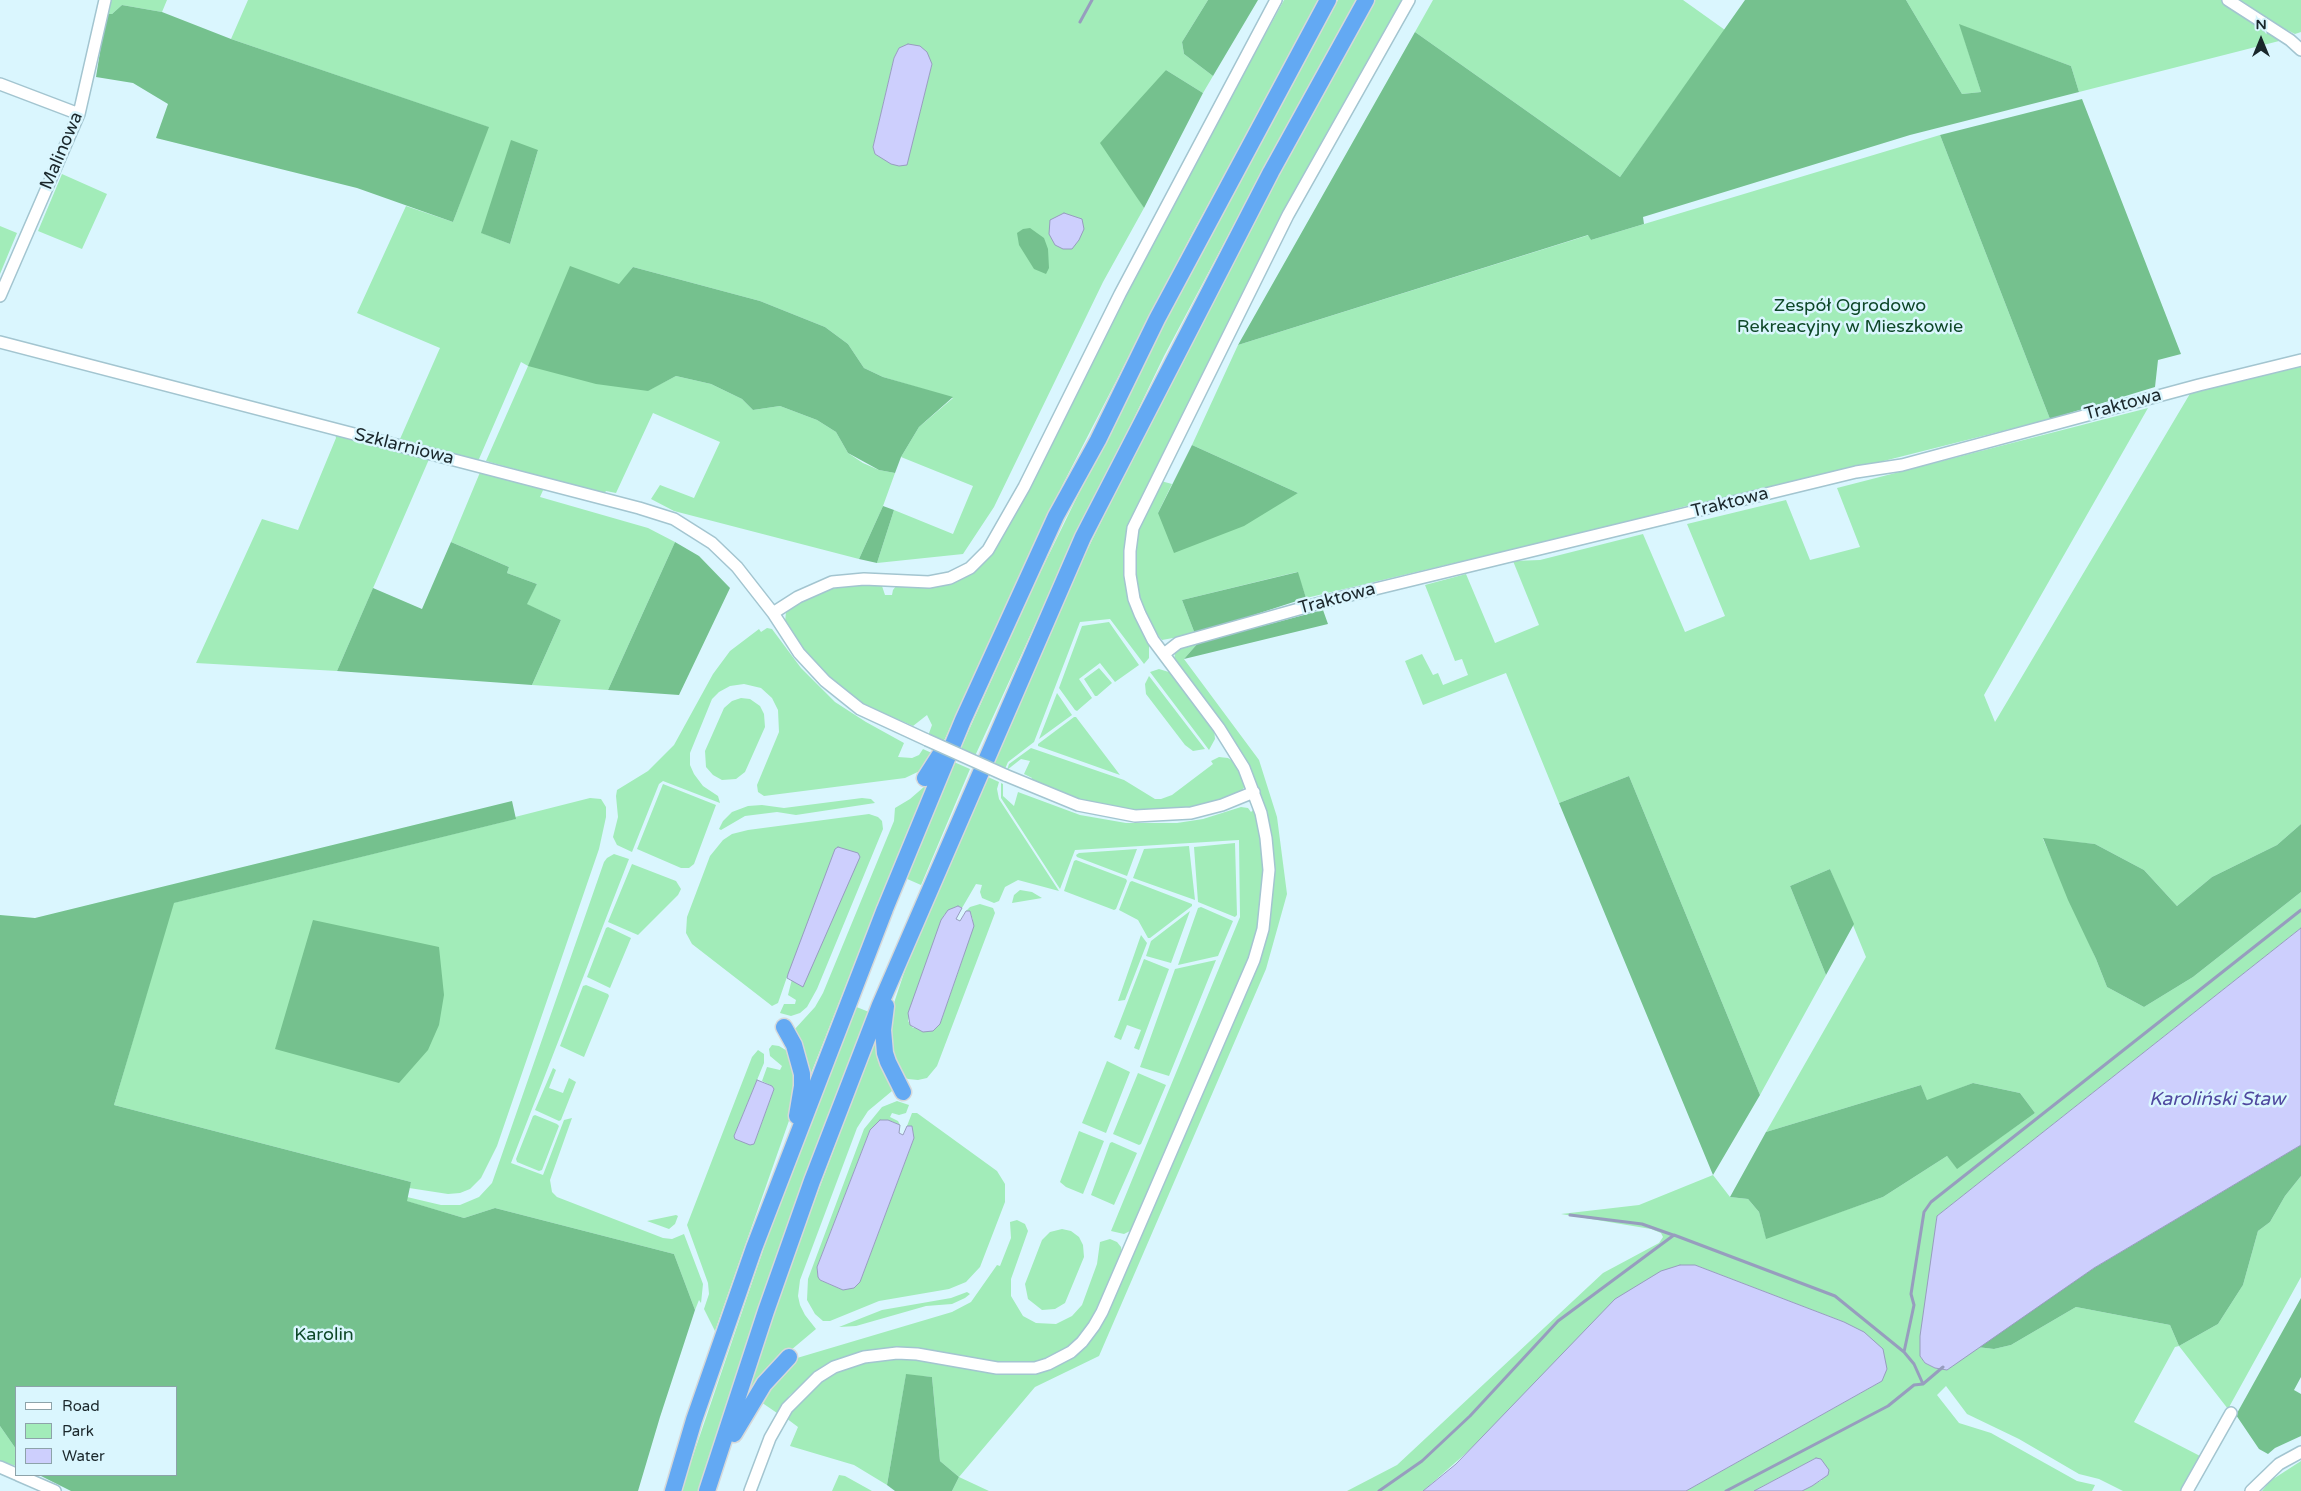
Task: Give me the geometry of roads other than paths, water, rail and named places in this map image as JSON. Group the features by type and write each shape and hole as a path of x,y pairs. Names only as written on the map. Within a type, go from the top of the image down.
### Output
{"highway":[{"path":"673,1491 694,1420 750,1257 885,909 963,720 1056,516 1098,440 1161,311 1328,0"},
{"path":"708,1491 766,1311 812,1182 901,953 1083,537 1271,172 1366,0"},
{"path":"924,778 963,720"},
{"path":"901,953 884,1014 883,1030 888,1062 903,1092"},
{"path":"784,1027 800,1065 802,1086 784,1168"},
{"path":"708,1491 747,1409 772,1373 789,1357"}],"street":[{"name":"Malinowa","path":"0,296 79,114 105,0"},
{"path":"773,613 798,597 832,582 864,580 929,582 950,578 970,568 988,550 1024,487 1120,294 1213,114 1276,0"},
{"path":"750,1491 770,1438 787,1408 818,1377 834,1367 857,1358 897,1353 917,1354 997,1368 1035,1368 1048,1364 1071,1352 1082,1342 1094,1326 1260,944 1268,897 1269,870 1266,838 1254,792 1244,768 1231,746 1164,654 1143,621 1131,584 1130,551 1136,519 1288,216 1410,0"},
{"path":"2228,0 2296,39 2301,50"},
{"path":"0,84 79,114"},
{"name":"Szklarniowa","path":"0,342 658,513 674,519 712,543 737,567 773,613 789,639 811,667 845,698 876,718 1078,805 1135,816 1172,816 1208,809 1254,792"},
{"name":"Traktowa","path":"1164,654 1178,643 1338,598 1856,472 1902,465 2200,384 2301,360"},
{"path":"2187,1491 2231,1413"},
{"path":"2251,1491 2272,1470 2301,1452"},
{"path":"0,1467 15,1473"},
{"path":"21,1476 55,1491"}],"water":[{"path":"908,44 920,46 927,52 932,64 907,165 899,166 891,164 875,154 873,147 894,58 899,48"},
{"path":"1064,213 1082,219 1084,229 1072,249 1063,249 1055,245 1049,234 1050,220"},
{"path":"838,847 858,853 860,857 803,987 787,978 788,974 835,849"},
{"path":"958,906 962,908 956,919 960,921 966,911 970,911 974,926 940,1024 933,1031 923,1032 910,1025 908,1013 941,920 948,910"},
{"name":"Karoliński Staw","path":"2301,928 2301,1145 2094,1268 1947,1370 1935,1368 1925,1363 1920,1356 1920,1336 1937,1216"},
{"path":"757,1080 772,1086 774,1089 754,1144 750,1145 735,1139 734,1136"},
{"path":"880,1120 888,1120 900,1125 899,1133 903,1135 907,1126 912,1126 914,1138 860,1282 854,1288 843,1290 820,1280 817,1267 870,1130"},
{"path":"1680,1265 1695,1265 1844,1322 1864,1332 1883,1349 1887,1369 1882,1381 1686,1491 1423,1491 1456,1464 1615,1299 1661,1271"},
{"path":"1816,1458 1821,1459 1829,1470 1828,1475 1812,1486 1802,1491 1754,1491"}],"waterway":[{"path":"1080,22 1092,0"},
{"path":"1904,1352 1914,1305 1911,1294 1924,1212 1931,1202 2301,910"},
{"path":"1570,1215 1642,1224 1673,1235"},
{"path":"1379,1491 1422,1461 1470,1416 1558,1321 1674,1235 1835,1296 1904,1352 1914,1364 1923,1384"},
{"path":"1726,1491 1888,1406 1914,1385 1923,1384 1943,1367"}],"park label":[{"name":"Zespół Ogrodowo Rekreacyjny w Mieszkowie","path":"1850,316"},
{"name":"Karolin","path":"324,1335"}]}
